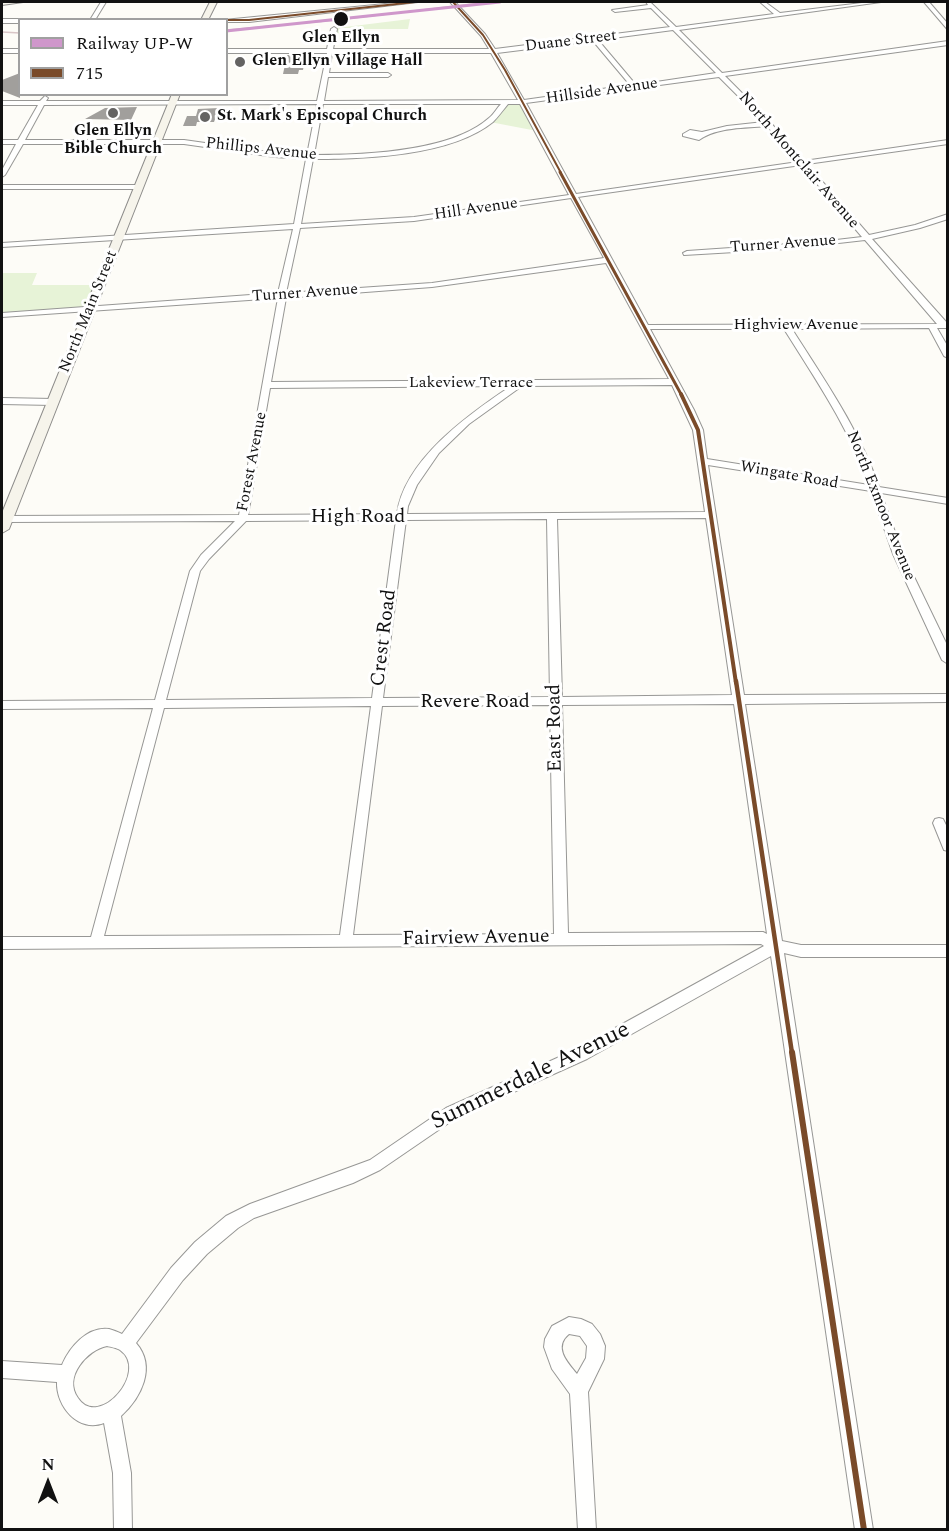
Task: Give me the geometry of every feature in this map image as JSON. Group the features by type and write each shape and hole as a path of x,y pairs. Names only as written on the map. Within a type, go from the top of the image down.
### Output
{"street":[{"path":"2,3 19,2"},
{"path":"93,18 103,2"},
{"path":"208,18 213,2"},
{"path":"228,20 415,2"},
{"path":"453,2 494,50 695,421 864,1530"},
{"path":"762,2 782,14"},
{"path":"769,2 782,14"},
{"name":"Duane Street","path":"228,51 494,50 878,2"},
{"path":"927,2 948,28"},
{"path":"615,10 650,4"},
{"name":"North Montclair Avenue","path":"650,4 722,75 767,124 945,326"},
{"path":"309,13 327,10 331,5 351,9"},
{"path":"2,21 18,21"},
{"name":"Forest Avenue","path":"96,942 195,571 243,518 282,295 334,29"},
{"path":"594,39 635,87"},
{"name":"Hillside Avenue","path":"2,102 174,98 320,102 523,102 948,43"},
{"path":"2,51 18,51"},
{"path":"325,75 388,75"},
{"path":"2,175 46,96"},
{"name":"North Main Street","path":"4,524 174,98"},
{"name":"Phillips Avenue","path":"2,142 195,143 310,158 375,155 439,144 482,126 502,109 506,102"},
{"path":"702,134 767,124"},
{"name":"Hill Avenue","path":"2,244 414,219 948,142"},
{"path":"2,187 140,187"},
{"name":"Turner Avenue","path":"687,253 866,238 909,230 948,216"},
{"name":"Turner Avenue","path":"2,315 432,285 608,260"},
{"name":"North Exmoor Avenue","path":"786,326 852,432 876,490 901,562 948,660"},
{"path":"932,326 948,356"},
{"name":"Highview Avenue","path":"645,327 945,326"},
{"name":"Lakeview Terrace","path":"267,385 674,382"},
{"name":"Crest Road","path":"345,940 403,506 415,478 435,450 463,423 519,384"},
{"path":"2,401 53,402"},
{"name":"Wingate Road","path":"702,460 948,501"},
{"name":"High Road","path":"4,524 243,518 711,515"},
{"name":"East Road","path":"552,517 561,938"},
{"name":"Revere Road","path":"2,705 556,703 948,698"},
{"path":"939,823 948,846"},
{"name":"Fairview Avenue","path":"2,943 763,938 776,946 801,951 948,951"},
{"name":"Summerdale Avenue","path":"126,1343 177,1274 201,1248 232,1222 250,1212 375,1165 451,1113 582,1054 776,946"},
{"path":"107,1336 120,1338 126,1343 131,1346 137,1358 138,1373 134,1388 124,1402 111,1412 96,1416 83,1414 72,1406 66,1393 67,1374 71,1363 80,1350 93,1340 107,1336"},
{"path":"2,1370 67,1374"},
{"path":"579,1391 587,1530"},
{"path":"111,1412 122,1473 123,1530"}],"green space":[{"path":"410,19 408,29 365,29 334,34 337,28"},
{"path":"510,103 522,103 537,131 490,122"},
{"path":"2,273 37,273 32,285 96,285 86,307 2,313"}],"building":[{"path":"287,55 306,55 303,70 299,70 298,74 283,74"},
{"path":"18,74 18,96 20,98 2,91 2,80"},
{"name":"Glen Ellyn Bible Church","path":"137,107 131,120 85,119 105,108"},
{"name":"St. Mark's Episcopal Church","path":"219,108 214,122 197,122 196,126 183,126 187,116 196,116 198,109"}],"railway":[{"path":"228,30 489,2"},
{"path":"2,32 18,33"}],"rail line":[{"name":"UP-W","path":"228,31 500,2"}],"transit line":[{"name":"715","path":"228,20 249,20 415,2"},
{"name":"715","path":"453,2 483,35 505,70 690,410 698,430 864,1530"}],"place":[{"name":"Glen Ellyn","path":"341,19"},
{"name":"Glen Ellyn Village Hall","path":"240,62"},
{"name":"Glen Ellyn Bible Church","path":"113,113"},
{"name":"St. Mark's Episcopal Church","path":"205,117"}]}
